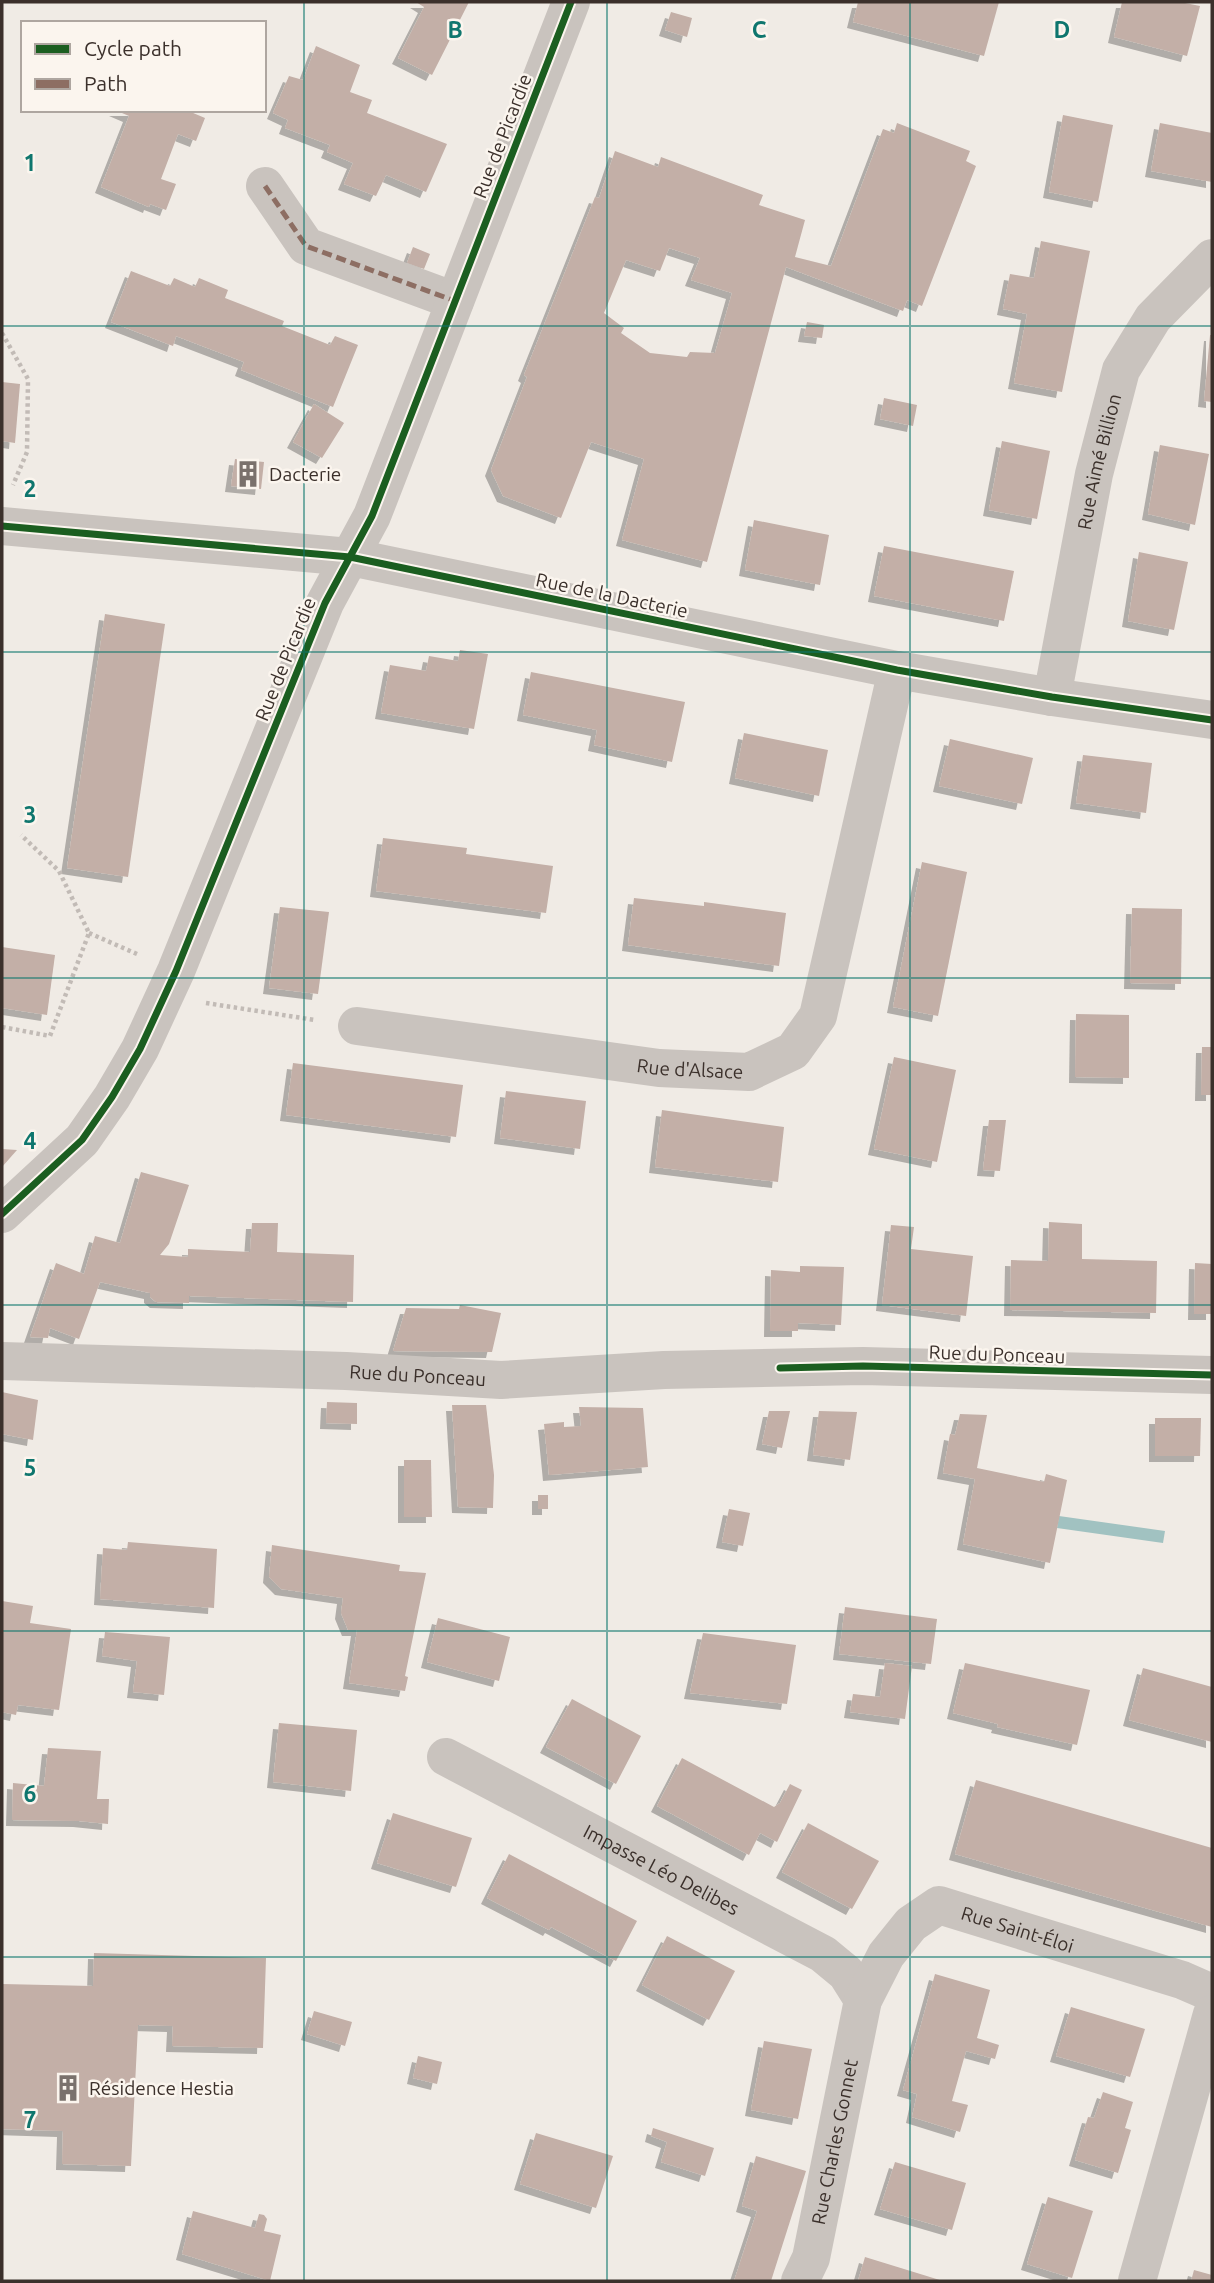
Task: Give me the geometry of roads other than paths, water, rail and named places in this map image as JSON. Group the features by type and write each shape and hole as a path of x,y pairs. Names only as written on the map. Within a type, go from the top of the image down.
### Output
{"street":[{"name":"Rue de Picardie","path":"2,1214 82,1140 112,1097 140,1049 176,971 324,603 372,516 571,2"},
{"path":"265,186 306,246 456,301"},
{"name":"Rue Aimé Billion","path":"1052,697 1094,474 1121,370 1153,318 1212,258"},
{"name":"Rue de la Dacterie","path":"5,510 350,557 897,670 1052,697 1212,720"},
{"name":"Rue d'Alsace","path":"357,1026 659,1068 749,1072 793,1051 818,1016 897,670"},
{"name":"Rue du Ponceau","path":"2,1361 346,1371 501,1380 664,1370 863,1366 1212,1376"},
{"name":"Impasse Léo Delibes","path":"446,1757 823,1954 846,1973 863,2000"},
{"name":"Rue Saint-Éloi","path":"863,2000 886,1955 911,1924 939,1905 1182,1980 1212,1993"},
{"name":"Rue Charles Gonnet","path":"800,2281 811,2258 863,2000"},
{"path":"1138,2281 1212,2014"}],"water":[{"path":"1059,1516 1165,1531 1163,1543 1057,1528"}],"place":[{"name":"Dacterie","path":"248,474"},
{"name":"Résidence Hestia","path":"68,2088"}]}
